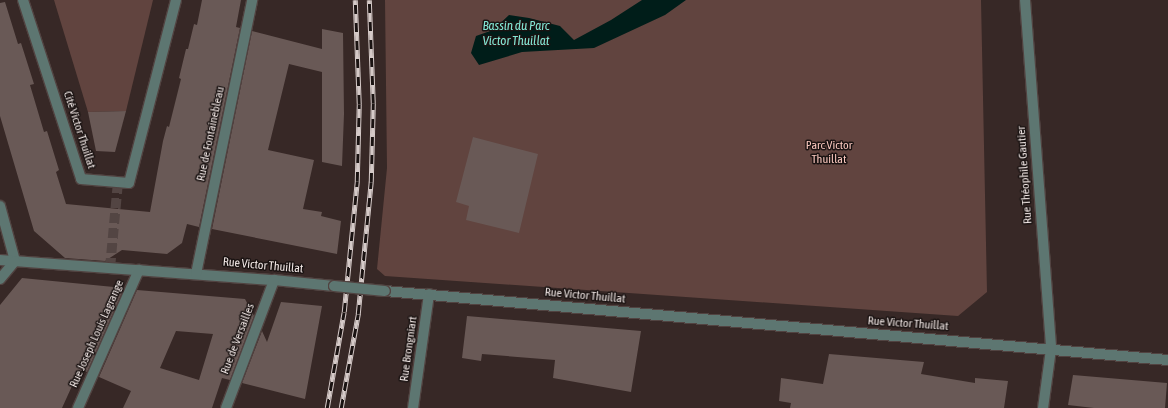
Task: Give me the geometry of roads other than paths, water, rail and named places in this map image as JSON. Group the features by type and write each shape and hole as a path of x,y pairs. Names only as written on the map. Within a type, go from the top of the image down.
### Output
{"street":[{"name":"Cité Victor Thuillat","path":"23,0 81,179 129,183 176,0"},
{"name":"Rue de Fontainebleau","path":"196,274 252,0"},
{"name":"Rue Théophile Gautier","path":"1025,0 1051,349 1043,408"},
{"path":"0,206 12,244 15,261 0,279"},
{"name":"Rue Victor Thuillat","path":"0,260 274,280 792,328 1168,360"},
{"name":"Rue Joseph Louis Lagrange","path":"78,408 139,270"},
{"name":"Rue de Versailles","path":"226,408 274,280"},
{"name":"Rue Brongniart","path":"413,408 429,294"}],"water":[{"name":"Bassin du Parc Victor Thuillat","path":"642,0 686,0 665,15 594,48 522,52 479,65 471,53 476,36 493,30 509,15 529,18 560,26 574,40 611,20"}],"tunnel":[{"path":"110,268 118,182"}],"railway":[{"path":"327,408 344,312 357,181 359,104 355,0"},
{"path":"341,408 358,314 371,182 373,103 369,0"}],"park label":[{"name":"Parc Victor Thuillat","path":"829,153"}]}
